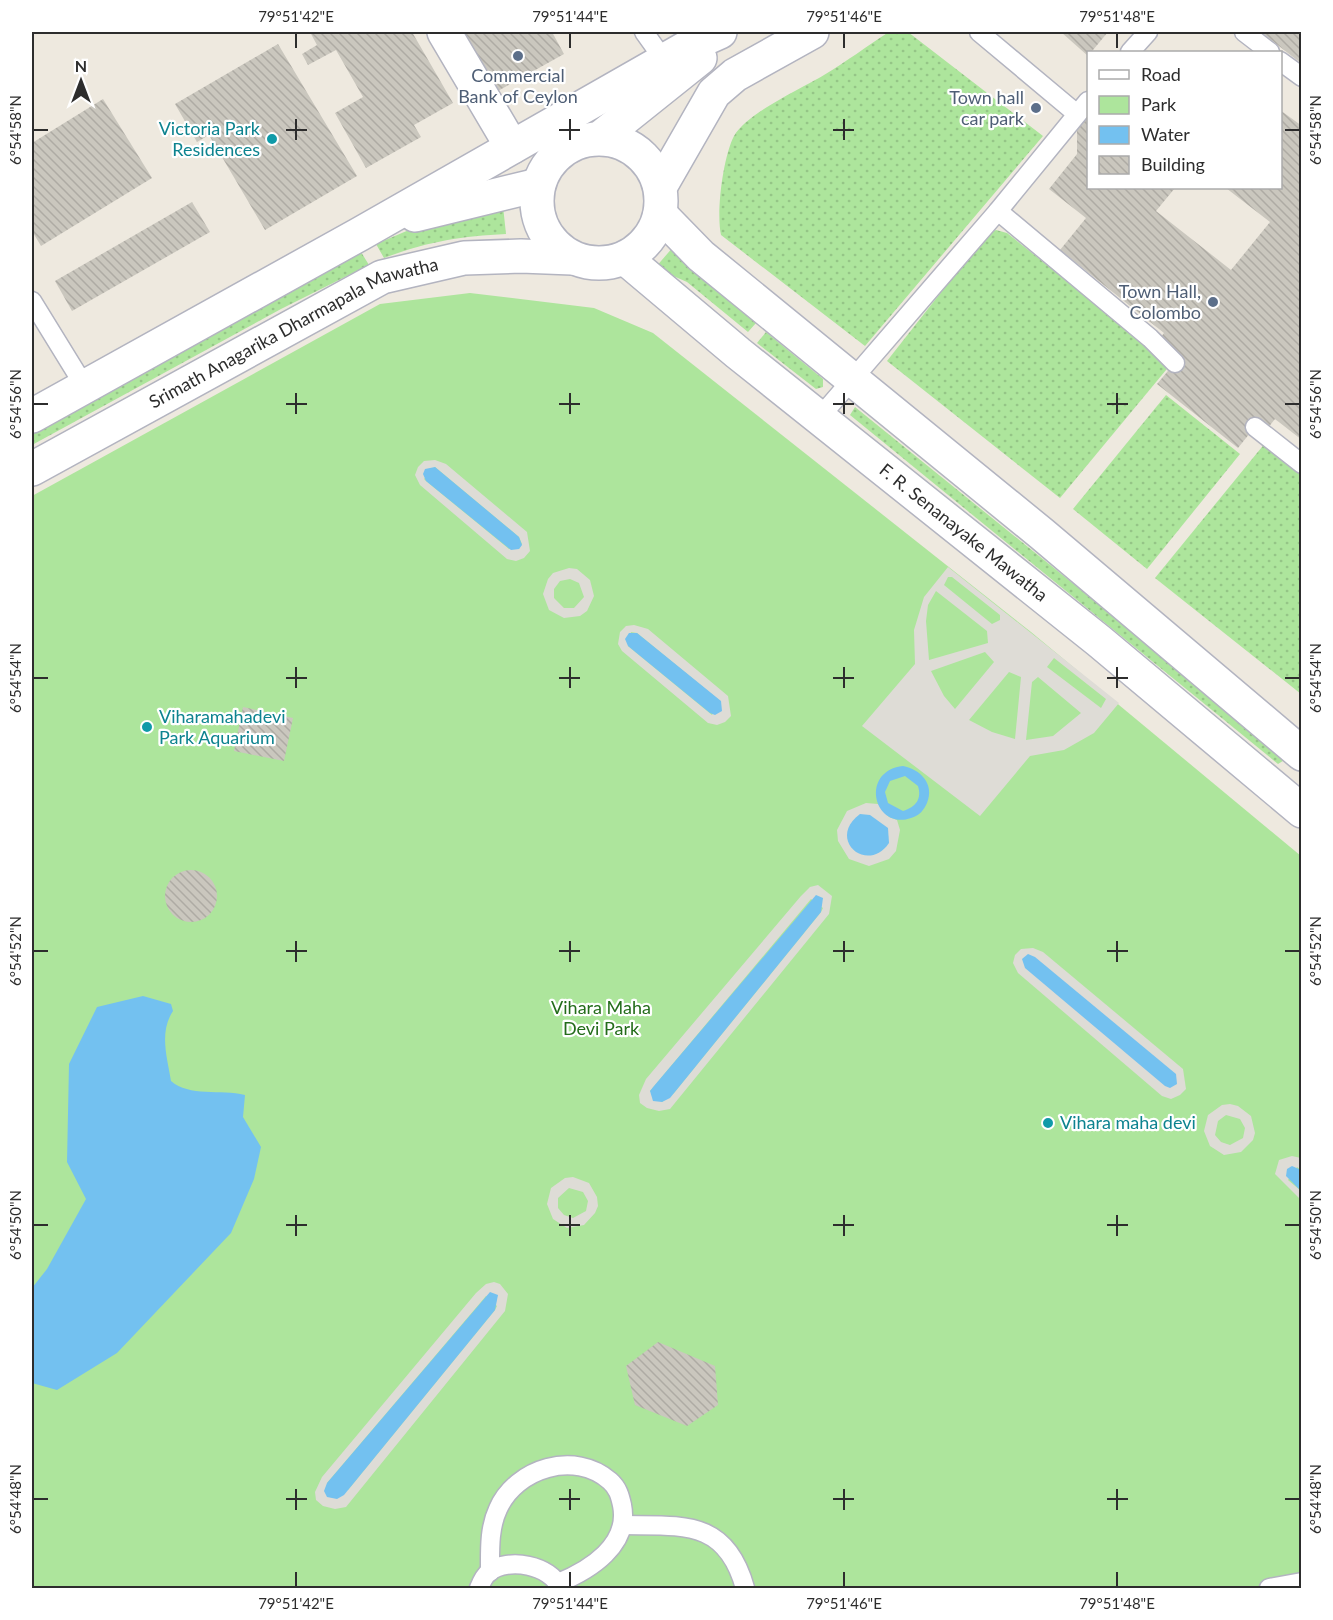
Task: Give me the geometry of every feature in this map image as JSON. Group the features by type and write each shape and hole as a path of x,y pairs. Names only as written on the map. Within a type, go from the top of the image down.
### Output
{"main road":[{"path":"444,32 512,147"},
{"path":"600,138 735,32"},
{"path":"812,32 735,75 714,93 660,201 654,232 641,247 625,258 608,263 590,263 572,258 546,235 539,219 536,202 538,185 555,156 584,140 600,138 621,142 639,152 652,167 660,201 701,256 853,377 1118,597 1302,754"},
{"path":"32,416 360,234 664,60 700,36"},
{"path":"360,234 418,214 538,185"},
{"name":"Srimath Anagarika Dharmapala Mawatha","path":"32,469 382,277 464,258 520,256 572,258"},
{"name":"F. R. Senanayake Mawatha","path":"625,258 819,418 1298,800"}],"lane":[{"path":"644,32 664,60"},
{"path":"819,418 998,211 1083,107 979,32"},
{"path":"1131,51 1148,32"},
{"path":"1244,32 1269,51"},
{"path":"1282,62 1302,77"},
{"path":"998,211 1150,338 1175,363"},
{"path":"32,301 85,387"},
{"path":"1256,427 1302,464"},
{"path":"479,1588 489,1572 492,1524 499,1506 525,1476 549,1466 571,1465 592,1470 610,1481 620,1493 623,1526 619,1540 607,1552 559,1586 542,1570 527,1566 509,1565 489,1572"},
{"path":"623,1526 668,1526 705,1531 726,1547 740,1570 745,1588"},
{"path":"1269,1588 1302,1582"}],"green space":[{"path":"889,32 908,32 1043,136 865,346 721,235 719,213 730,145 741,127 762,110 832,70"},
{"path":"503,206 506,234 444,241 384,258 376,244 416,227"},
{"path":"996,230 1007,233 1171,364 1060,498 887,361 986,235"},
{"path":"674,246 696,273 756,323 748,332 687,282 655,268"},
{"path":"361,252 369,265 281,309 32,445 32,433"},
{"name":"Vihara Maha Devi Park","path":"470,293 594,308 653,333 1031,632 1301,856 1301,1588 32,1588 32,496 380,304"},
{"path":"766,332 823,379 823,387 816,389 757,343"},
{"path":"1166,395 1240,454 1147,569 1073,509"},
{"path":"855,407 1286,756 1286,759 1278,764 850,415"},
{"path":"1266,442 1301,470 1301,694 1155,578"}],"shaded area":[{"path":"435,460 446,464 527,532 530,551 524,558 516,561 507,559 420,485 415,475 418,467 424,461","holes":["435,467 519,537 522,544 519,549 509,549 424,479"]},
{"path":"948,567 1119,703 1094,733 1064,750 1030,756 980,816 862,726 915,664 914,630 924,597","holes":["948,577 952,577 1000,615 1000,620 992,624 944,585","936,591 987,631 988,643 929,660 926,621 928,605","985,652 994,662 955,709 944,696 931,671","1054,658 1106,699 1101,708 1047,667","1009,672 1021,677 1015,739 992,732 969,720","1038,677 1081,713 1053,736 1026,740 1032,682"]},
{"path":"569,568 577,569 590,580 594,596 587,611 580,616 564,618 549,610 543,594 548,579 553,573","holes":["570,579 579,583 584,597 574,608 564,608 554,598 554,589 560,581"]},
{"path":"634,625 648,629 728,696 731,716 725,722 717,725 708,723 622,651 618,644 620,632 626,626","holes":["631,632 637,633 720,701 712,715 628,646"]},
{"path":"866,803 878,804 889,817 897,820 900,830 896,851 889,859 869,866 849,859 838,841 837,830 847,811"},
{"path":"818,885 832,896 829,914 670,1109 659,1111 647,1108 640,1103 639,1095 646,1079 810,887","holes":["811,899 823,908 674,1093 662,1102 650,1091"]},
{"path":"1033,948 1043,952 1183,1069 1186,1089 1171,1099 1162,1096 1018,973 1013,963 1015,955 1021,949"},
{"path":"1222,1105 1238,1106 1251,1116 1255,1133 1253,1140 1241,1152 1224,1155 1210,1146 1204,1131 1208,1115","holes":["1226,1115 1240,1119 1245,1128 1243,1138 1230,1145 1221,1142 1215,1135 1218,1121"]},
{"path":"1292,1156 1301,1158 1301,1170 1297,1167 1288,1180 1301,1191 1301,1200 1275,1174 1279,1160"},
{"path":"573,1177 589,1183 597,1197 598,1206 595,1213 584,1225 567,1228 553,1219 547,1204 551,1188 565,1178","holes":["569,1188 583,1192 588,1201 586,1211 573,1218 564,1215 558,1208 558,1198"]},
{"path":"494,1282 500,1284 508,1294 505,1311 346,1507 335,1509 323,1506 316,1500 315,1492 322,1477 486,1284","holes":["486,1296 497,1306 348,1490 327,1483"]}],"water":[{"path":"435,467 519,537 522,545 519,549 511,550 426,481 423,474 425,469"},
{"path":"629,633 637,633 721,701 722,711 715,715 710,713 628,646 625,639"},
{"path":"903,766 915,770 924,778 929,796 924,808 916,816 898,820 888,816 881,809 876,788 880,778 889,770","holes":["905,776 918,786 918,799 911,807 903,811 888,803 885,792 890,781"]},
{"path":"860,814 870,815 888,828 889,843 880,852 870,855 861,854 848,843 847,834 851,824"},
{"path":"816,895 823,898 821,912 670,1098 662,1102 653,1101 650,1091"},
{"path":"1028,954 1035,957 1176,1074 1177,1084 1170,1088 1165,1086 1025,968 1022,959"},
{"path":"143,996 171,1004 173,1011 165,1036 171,1081 178,1086 196,1091 245,1095 243,1117 261,1147 254,1179 231,1233 117,1353 57,1390 32,1383 32,1288 47,1269 86,1199 67,1162 69,1064 97,1007"},
{"path":"1292,1166 1301,1170 1301,1191 1286,1176 1287,1169"},
{"path":"490,1292 498,1295 495,1310 344,1495 337,1499 327,1497 324,1491 327,1483"}],"building":[{"path":"316,32 412,32 453,103 414,125 421,137 366,168 335,113 363,97 336,50 308,65 302,54 317,45 311,34"},
{"path":"462,32 552,32 564,54 496,92"},
{"path":"1061,32 1108,32 1092,51 1087,51 1087,55"},
{"path":"1261,32 1302,32 1302,64"},
{"name":"Victoria Park Residences","path":"278,44 357,176 265,230 209,135 197,142 175,104"},
{"path":"103,99 152,178 41,246 32,231 32,143"},
{"name":"Town Hall, Colombo","path":"1282,111 1302,126 1302,440 1275,419 1267,429 1258,423 1238,448 1157,384 1178,359 1157,342 1164,333 1060,250 1086,218 1049,189 1077,154 1077,127 1087,115 1087,189 1174,189 1156,211 1231,270 1270,222 1227,189 1282,189"},
{"path":"192,202 210,232 72,311 55,281"},
{"path":"243,707 293,718 284,761 234,751"},
{"path":"186,870 196,870 205,874 213,882 217,896 213,910 205,918 196,922 186,922 177,918 169,910 165,901 165,891 169,882 177,874"},
{"path":"658,1342 715,1366 718,1405 687,1426 635,1405 626,1366"}],"place":[{"name":"Commercial Bank of Ceylon","path":"518,56"},
{"name":"Town hall car park","path":"1036,108"},
{"name":"Victoria Park Residences","path":"272,139"},
{"name":"Town Hall, Colombo","path":"1213,302"},
{"name":"Viharamahadevi Park Aquarium","path":"147,727"},
{"name":"Vihara maha devi","path":"1048,1123"}]}
